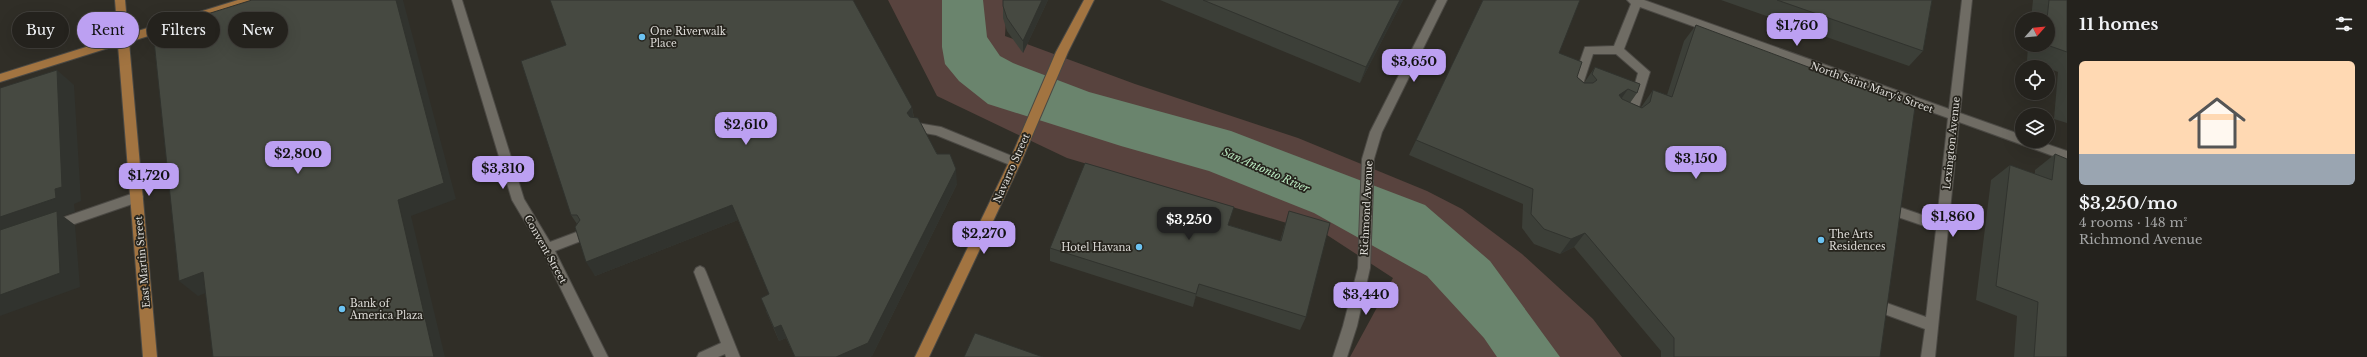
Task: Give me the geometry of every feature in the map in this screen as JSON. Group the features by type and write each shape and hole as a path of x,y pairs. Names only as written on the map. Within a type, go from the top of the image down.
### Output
{"main road":[{"name":"East Martin Street","path":"120,0 121,12"},
{"path":"139,34 250,0"},
{"name":"Navarro Street","path":"922,357 1015,162 1062,52 1089,0"},
{"path":"0,78 95,48"},
{"name":"East Martin Street","path":"125,48 150,357"}],"street":[{"name":"Convent Street","path":"457,0 518,200 547,248 602,357"},
{"name":"Richmond Avenue","path":"1340,357 1350,326 1364,268 1368,159 1376,132 1442,0"},
{"name":"Lexington Avenue","path":"1928,357 1953,116 1968,0"},
{"path":"1618,50 1635,1"},
{"name":"North Saint Mary's Street","path":"1635,1 2015,138"},
{"path":"1579,95 1574,93 1589,50 1618,50 1644,72 1631,117 1616,111"},
{"path":"917,128 937,130 1015,162"},
{"name":"North Saint Mary's Street","path":"2044,148 2067,156"},
{"path":"43,230 137,198"},
{"path":"1896,211 1942,227"},
{"path":"547,248 582,235"},
{"path":"700,272 731,352 704,357"},
{"path":"1881,307 1931,325"}],"shaded area":[{"path":"888,0 1007,0 1005,36 1135,84 1298,138 1427,191 1462,209 1522,254 1593,319 1622,357 1350,357 1393,278 1327,235 1067,158 937,96"}],"water":[{"name":"San Antonio River","path":"942,0 983,0 987,37 1000,56 1013,63 1089,92 1231,131 1425,205 1490,261 1560,357 1497,357 1484,338 1427,276 1314,213 1209,171 1121,146 988,104 959,81 945,64 942,47"}],"building":[{"path":"252,0 396,0 444,183 398,200 434,357 213,357 203,272 179,281 155,48 220,48 220,12 214,12"},
{"path":"550,0 853,0 912,107 907,113 910,117 918,118 937,154 950,154 956,169 868,343 836,357 795,357 781,325 774,328 761,298 769,294 732,205 586,262 575,227 580,220 577,215 571,215 521,61 566,45"},
{"path":"1003,0 1042,0 1023,41 1007,18 1003,6"},
{"path":"1203,0 1400,0 1366,67"},
{"path":"1483,0 1580,0 1559,53 1582,62 1577,77 1584,83 1593,83 1597,80 1592,74 1595,67 1640,84 1637,93 1628,89 1619,95 1622,99 1642,108 1650,102 1653,90 1672,97 1696,25 1915,107 1880,357 1674,357 1674,338 1585,233 1571,239 1544,229 1531,214 1533,189 1416,140"},
{"path":"1777,0 1932,0 1923,51"},
{"path":"2049,0 2067,0 2067,52 2055,48 2055,12 2048,12"},
{"path":"57,70 62,187 55,189 56,198 0,217 0,88"},
{"path":"2055,154 2067,159 2067,357 2034,357 2038,302 1996,286 2010,165 2052,180"},
{"path":"1085,163 1234,207 1228,225 1281,241 1289,211 1330,223 1306,317 1199,284 1196,294 1050,248"},
{"path":"57,211 60,273 0,295 0,230"},
{"path":"975,333 1043,357 964,357"}],"place":[{"name":"One Riverwalk Place","path":"642,37"},
{"name":"The Arts Residences","path":"1821,240"},
{"name":"Hotel Havana","path":"1139,247"},
{"name":"Bank of America Plaza","path":"342,309"}]}
